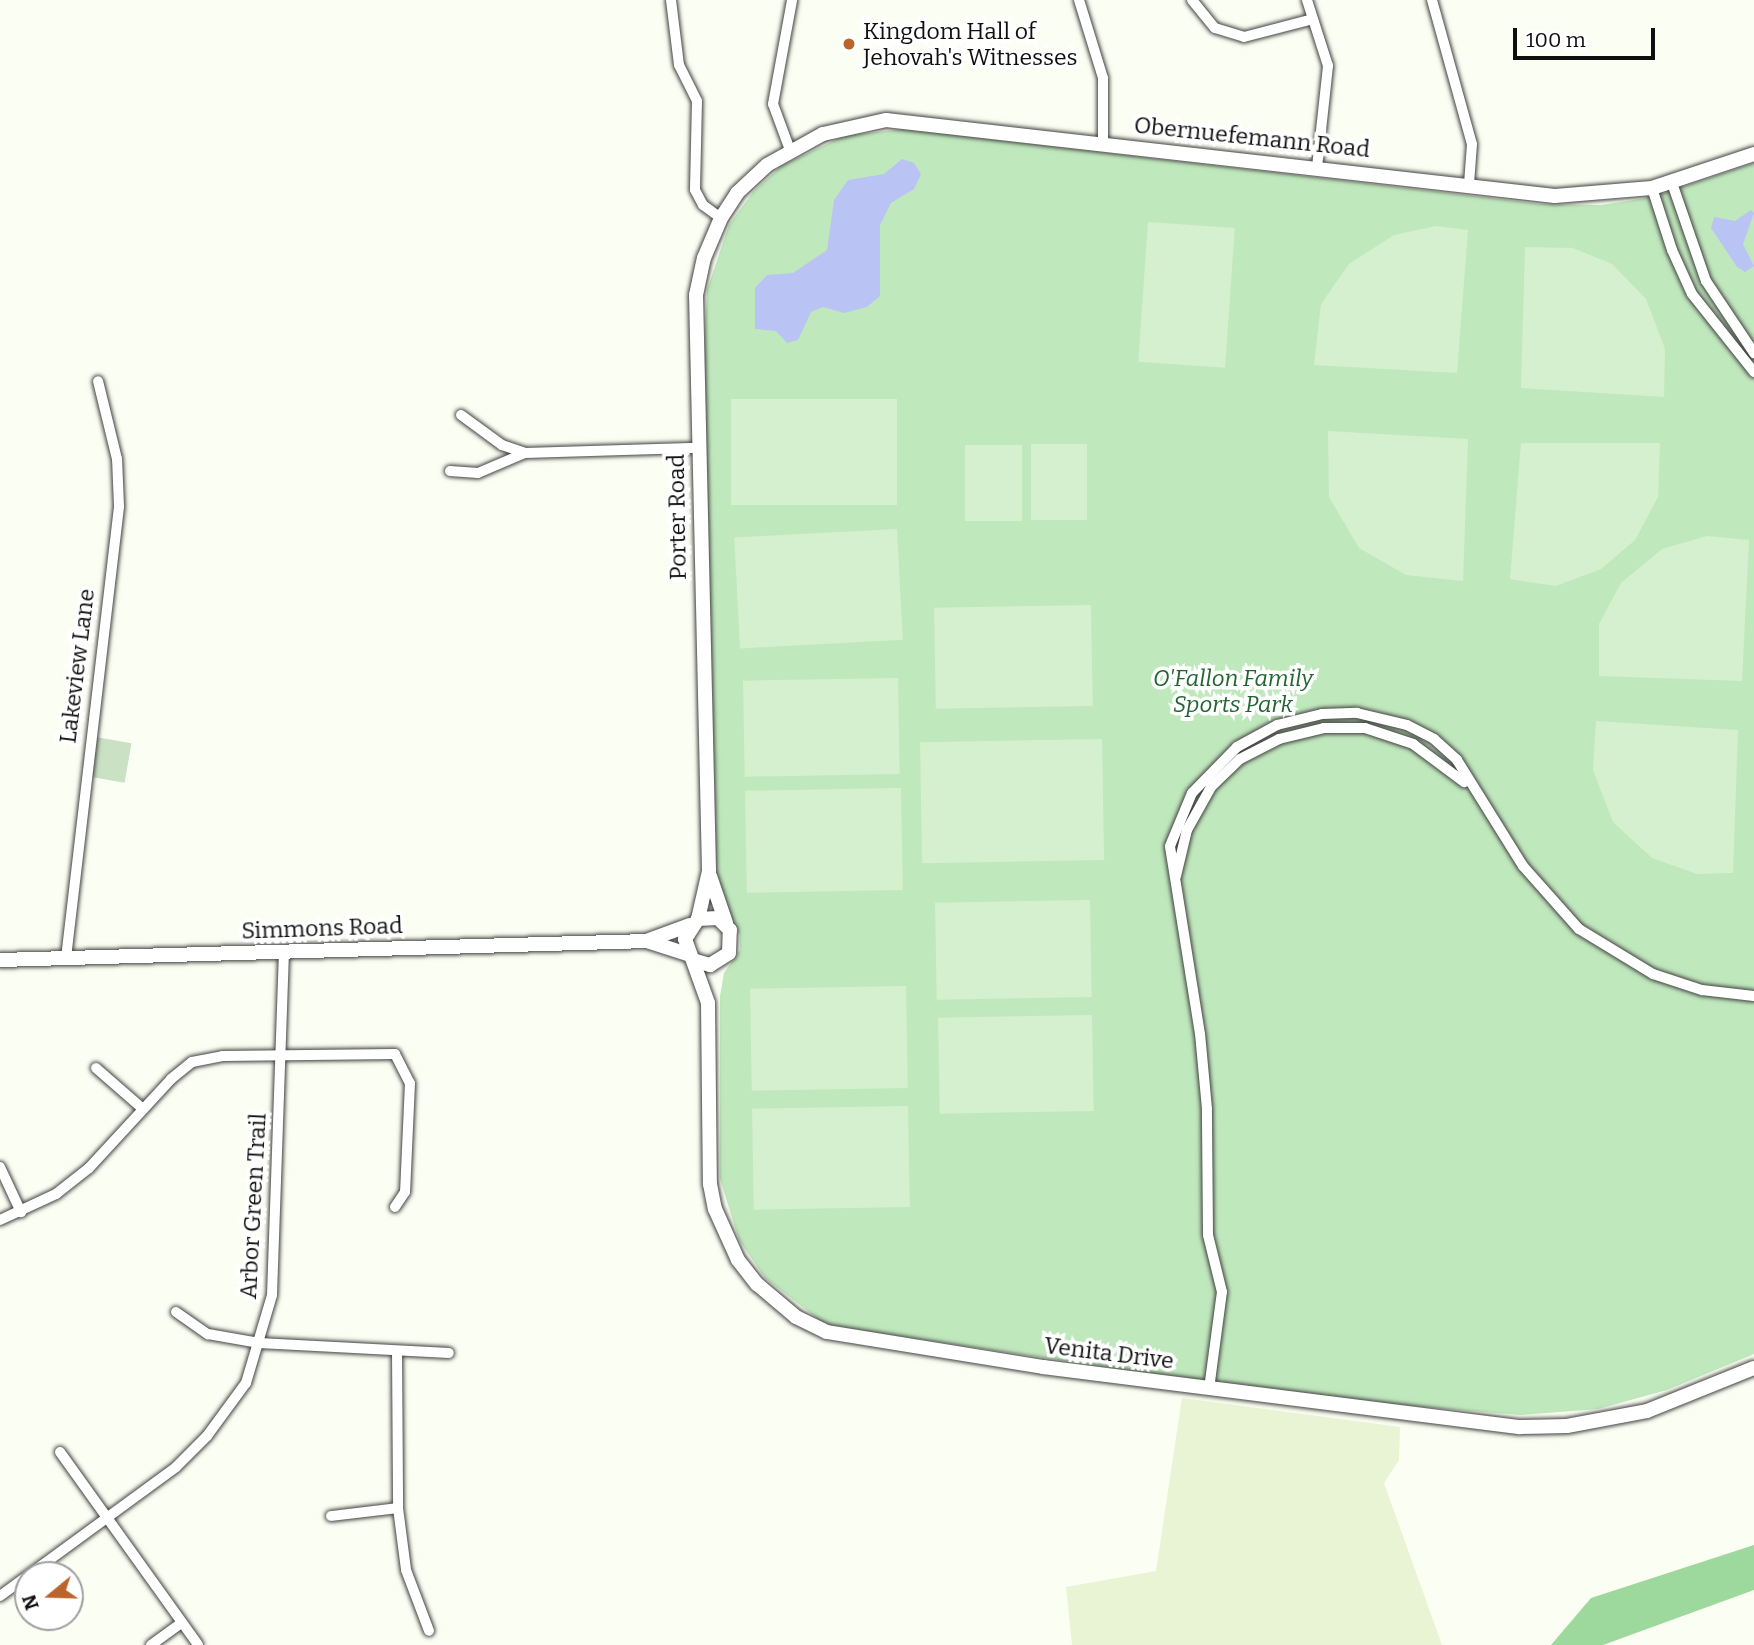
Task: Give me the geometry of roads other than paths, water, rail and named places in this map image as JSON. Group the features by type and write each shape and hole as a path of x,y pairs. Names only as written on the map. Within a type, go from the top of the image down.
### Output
{"street":[{"path":"671,0 679,65 697,101 695,190 703,205 721,218"},
{"path":"790,150 773,104 792,0"},
{"path":"1079,0 1103,78 1103,143"},
{"path":"1192,0 1215,28 1244,37 1314,19"},
{"path":"1307,0 1328,66 1317,167"},
{"path":"1432,0 1472,144 1469,184"},
{"name":"Obernuefemann Road","path":"753,177 790,150 855,124 886,120 1469,184 1555,196 1652,188 1754,154"},
{"name":"Porter Road","path":"726,923 709,872 696,295 705,258 721,218 753,177"},
{"path":"1672,183 1706,281 1754,354"},
{"path":"1652,188 1672,250 1692,294 1729,346 1754,372"},
{"name":"Lakeview Lane","path":"66,958 119,506 117,459 98,380"},
{"path":"461,415 502,445 525,453"},
{"path":"450,471 478,472 525,453 698,448"},
{"path":"1209,1389 1222,1292 1208,1235 1202,1056 1170,846 1183,810 1204,777 1248,740 1300,717 1357,713 1407,725 1434,739 1457,760 1474,793 1541,891 1602,947 1680,985 1754,996"},
{"name":"Porter Road","path":"694,922 709,872"},
{"path":"711,916 726,923 732,946 719,962 693,958 685,939 694,922 711,916"},
{"name":"Simmons Road","path":"0,960 646,941 694,922"},
{"name":"Simmons Road","path":"646,941 693,958"},
{"name":"Arbor Green Trail","path":"0,1596 176,1467 207,1436 246,1383 272,1295 284,953"},
{"name":"Venita Drive","path":"693,958 708,1003"},
{"name":"Venita Drive","path":"719,962 708,1003 710,1184 715,1209 738,1260 775,1303 827,1332 859,1340 1209,1389 1494,1424 1567,1426 1647,1411 1754,1368"},
{"path":"0,1220 56,1194 89,1168 143,1109 192,1062 282,1054 395,1054 404,1065 410,1083 405,1192 395,1208"},
{"path":"96,1068 143,1109"},
{"path":"0,1167 21,1212"},
{"path":"176,1312 208,1334 259,1343 449,1353"},
{"path":"397,1351 398,1508 406,1570 429,1631"},
{"path":"60,1452 105,1521 198,1645"},
{"path":"331,1516 398,1508"},
{"path":"151,1645 181,1623"}],"water":[{"path":"902,159 914,163 921,174 914,189 891,203 880,225 880,296 867,307 844,313 823,307 811,312 798,340 787,343 776,331 755,329 755,288 767,275 793,273 827,250 834,200 848,180 884,174"},
{"path":"1751,210 1754,213 1743,244 1754,266 1745,272 1737,267 1711,228 1714,217 1735,221"}],"place":[{"name":"Kingdom Hall of Jehovah's Witnesses","path":"849,44"}],"park label":[{"name":"O'Fallon Family Sports Park","path":"1233,691"}]}
